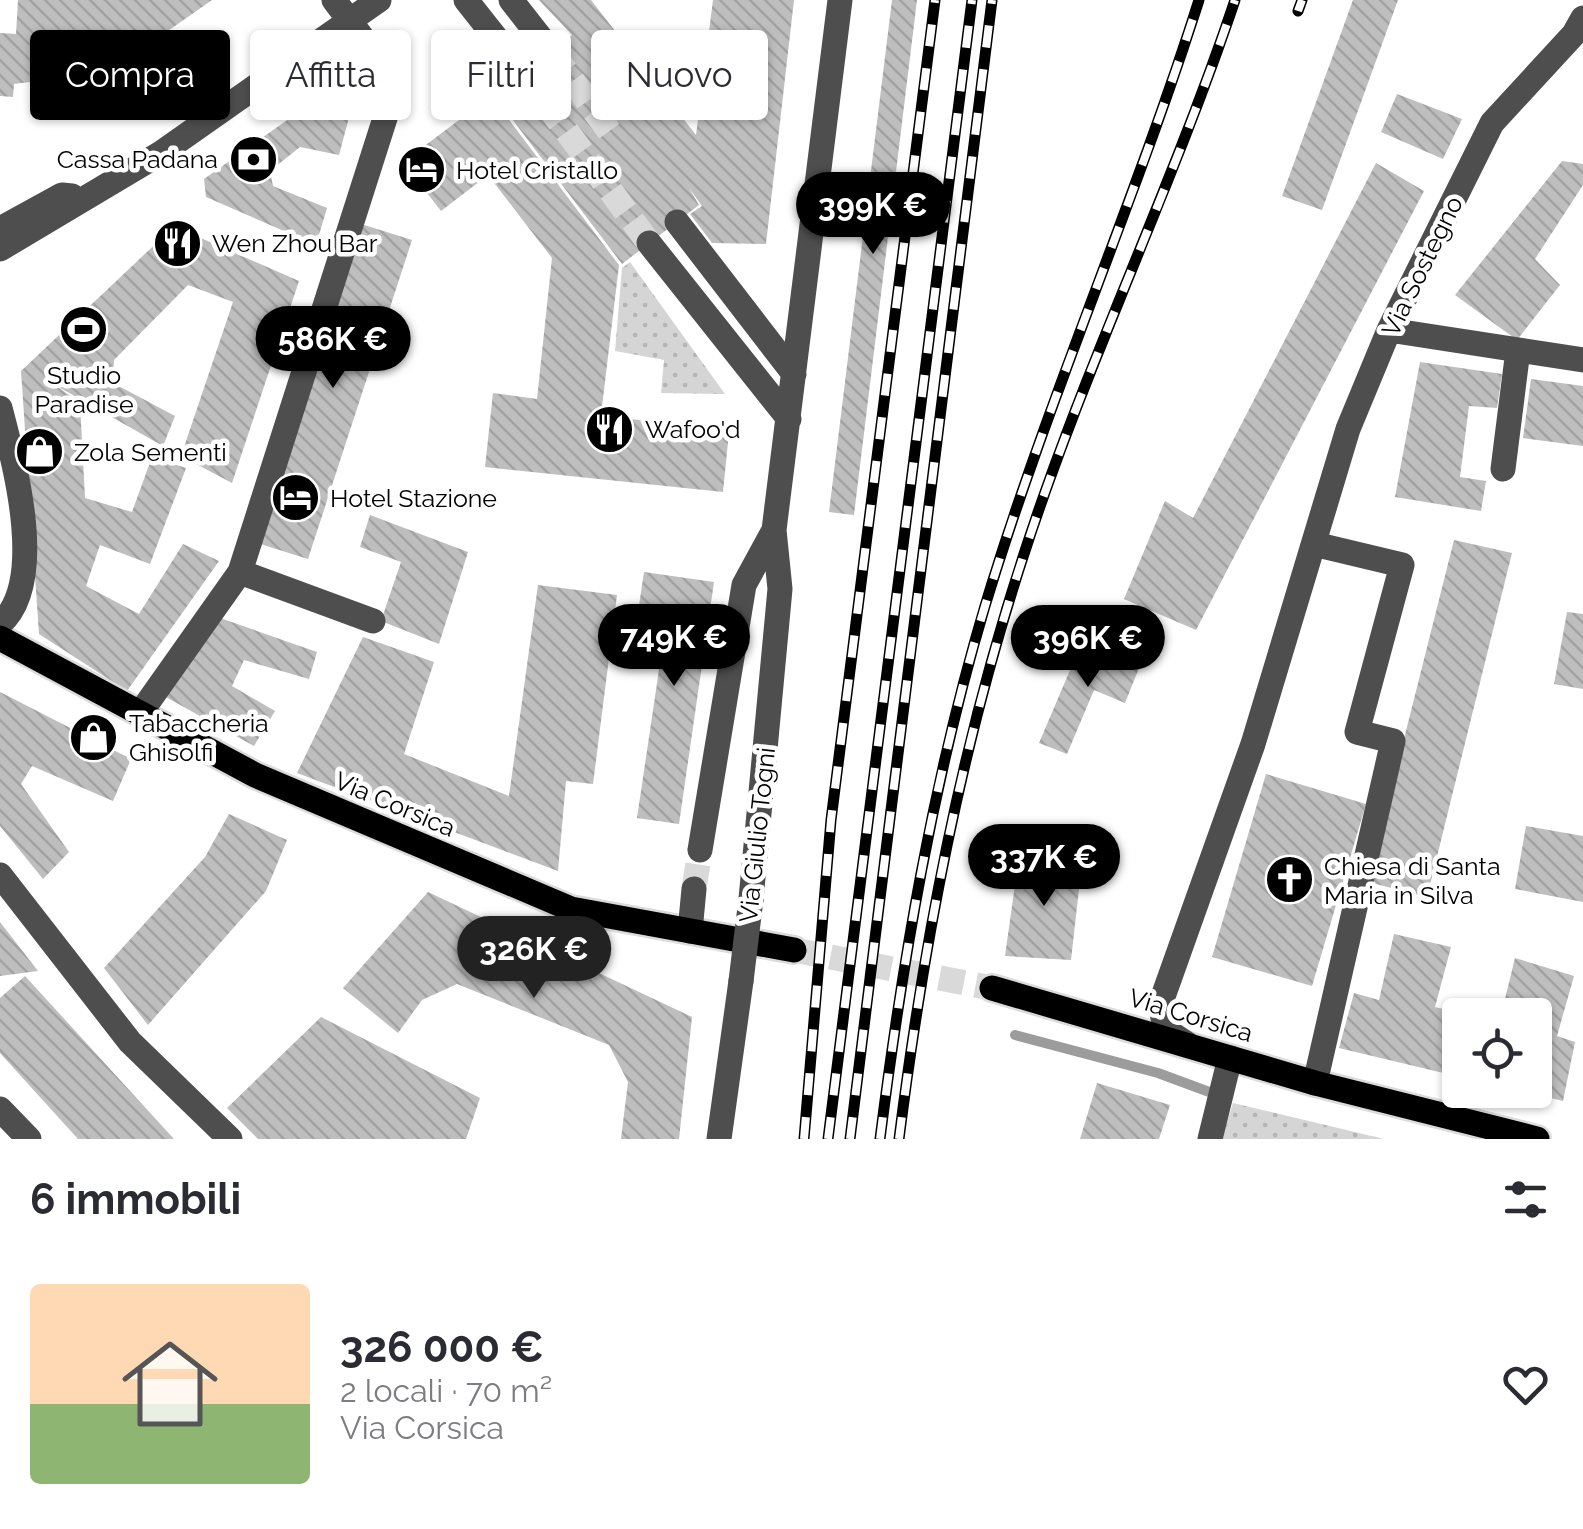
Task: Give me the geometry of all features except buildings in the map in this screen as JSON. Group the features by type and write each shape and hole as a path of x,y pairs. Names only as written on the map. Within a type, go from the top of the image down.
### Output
{"main road":[{"name":"Via Corsica","path":"0,638 254,774 460,865 571,909 794,950"},
{"name":"Via Corsica","path":"992,988 1315,1083 1536,1139"}],"street":[{"path":"466,0 490,30"},
{"path":"511,0 534,30"},
{"name":"Via Giulio Togni","path":"719,1139 752,899 780,589 774,530 840,0"},
{"path":"0,249 92,196 357,6 394,90 240,572 141,712"},
{"name":"Via Sostegno","path":"1160,1009 1253,744 1348,429 1389,330 1492,124 1574,34 1583,18"},
{"path":"0,229 62,195 92,196"},
{"path":"676,222 794,374"},
{"path":"649,243 790,419"},
{"path":"1389,330 1583,360"},
{"path":"1502,469 1518,350"},
{"path":"0,408 18,476 24,578 0,624"},
{"path":"0,450 18,476"},
{"name":"Via Giulio Togni","path":"700,850 744,585 774,530"},
{"path":"1314,544 1402,565 1357,732 1394,741 1315,1083"},
{"path":"240,572 373,621"},
{"path":"0,874 130,1042 230,1139"},
{"path":"690,931 694,889"},
{"path":"1102,1019 1133,1023 1160,1009 1168,1033 1201,1050"},
{"path":"1210,1139 1230,1058"},
{"path":"0,1109 29,1139"}],"shaded area":[{"path":"630,262 725,394 661,393 664,360 615,351 622,268"},
{"path":"1233,1103 1384,1139 1222,1139"}],"waterway":[{"path":"1015,1035 1158,1073 1212,1093"}],"tunnel":[{"path":"571,78 615,139"},
{"path":"558,120 649,243"},
{"path":"694,889 700,850"},
{"path":"794,950 992,988"}],"railway":[{"path":"804,1139 831,820 935,0"},
{"path":"828,1139 972,0"},
{"path":"850,1139 992,0"},
{"path":"880,1139 899,1004 935,804 985,606 1035,454 1199,0"},
{"path":"899,1139 920,991 947,845 1001,628 1073,417 1184,140 1235,0"},
{"path":"1298,11 1302,0"}],"place":[{"name":"Cassa Padana","path":"253,159"},
{"name":"Hotel Cristallo","path":"421,170"},
{"name":"Wen Zhou Bar","path":"177,243"},
{"name":"Studio Paradise","path":"84,329"},
{"name":"Wafoo'd","path":"610,429"},
{"name":"Zola Sementi","path":"39,452"},
{"name":"Hotel Stazione","path":"295,498"},
{"name":"Tabaccheria Ghisolfi","path":"94,737"},
{"name":"Chiesa di Santa Maria in Silva","path":"1289,880"}]}
